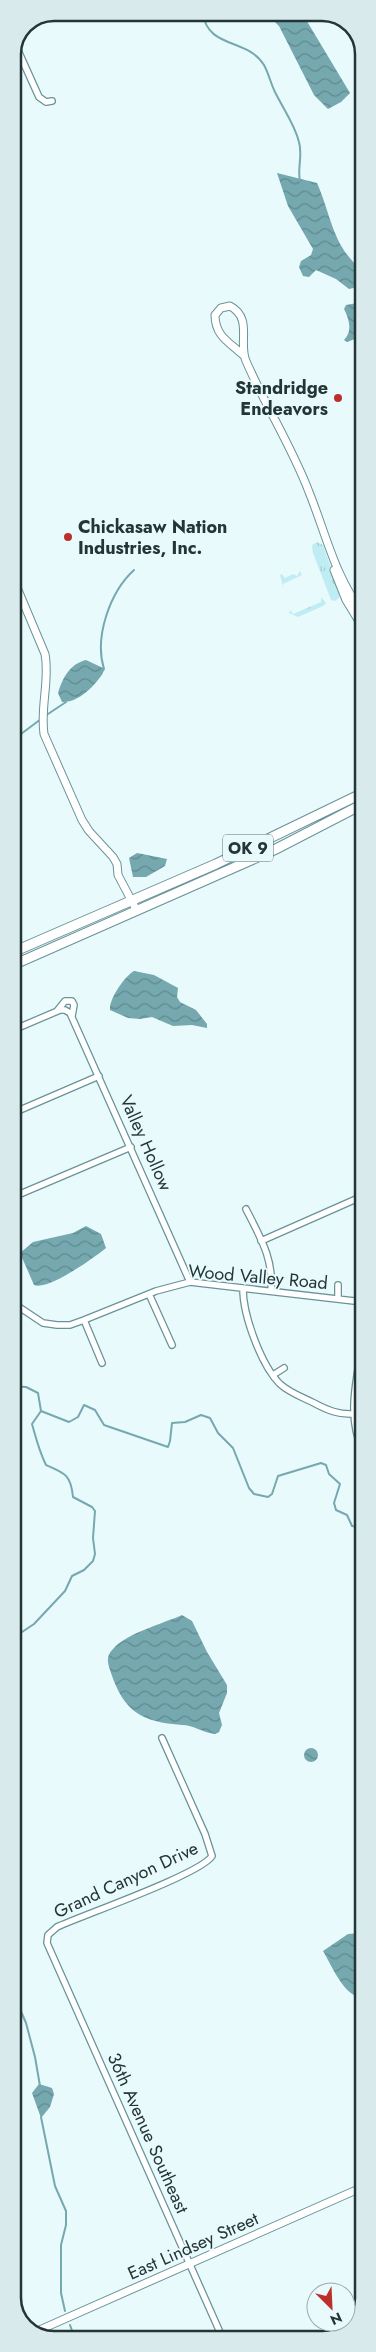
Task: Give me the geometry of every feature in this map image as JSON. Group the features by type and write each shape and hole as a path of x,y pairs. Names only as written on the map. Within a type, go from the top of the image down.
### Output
{"highway":[{"name":"OK 9","path":"21,948 216,864 354,797"},
{"name":"OK 9","path":"21,961 274,850 354,808"}],"street":[{"path":"21,57 39,97 46,102 52,100"},
{"path":"243,356 245,328 239,315 230,306 221,308 215,314 217,328 227,343 243,356 271,416 302,474 333,560 354,600"},
{"path":"333,560 335,575 354,612"},
{"path":"21,598 45,654 47,668 42,724 44,734 82,820 89,831 113,857 117,864 118,875 136,911"},
{"name":"Valley Hollow","path":"21,1026 58,1011 65,1001 72,1001 74,1005 72,1016 190,1282"},
{"path":"58,1011 66,1010 72,1016"},
{"path":"21,1109 99,1076"},
{"path":"22,1193 131,1147"},
{"path":"261,1241 355,1200"},
{"path":"246,1209 271,1268 271,1292"},
{"name":"Wood Valley Road","path":"22,1310 43,1323 70,1325 149,1294 190,1282 355,1301"},
{"path":"338,1285 338,1299"},
{"path":"244,1288 243,1300 251,1330 273,1376 289,1391 319,1406 343,1414 354,1414"},
{"path":"149,1294 172,1345"},
{"path":"84,1320 102,1363"},
{"path":"273,1376 284,1368"},
{"path":"355,1409 355,1424"},
{"name":"Grand Canyon Drive","path":"48,1938 51,1932 63,1924 148,1890 210,1860 211,1848 162,1738"},
{"name":"36th Avenue Southeast","path":"48,1938 47,1943 51,1955 219,2330"},
{"name":"East Lindsey Street","path":"43,2328 355,2191"}],"green space":[{"path":"317,542 323,545 340,592 339,598 335,601 331,600 313,553 312,545"},
{"path":"300,571 302,575 283,584 284,590 280,575 282,574 285,578 293,574 297,576"},
{"path":"321,597 326,603 323,606 298,617 289,613 290,610 293,614 321,602"}],"water":[{"path":"274,21 307,21 350,93 341,102 328,109 314,95 279,26"},
{"path":"277,173 317,183 339,241 354,262 354,288 349,289 336,279 316,270 309,277 303,276 299,267 301,261 311,255 313,249 288,206"},
{"path":"354,304 354,339 347,342 344,340 349,329 344,309 346,305"},
{"path":"86,660 103,668 103,673 80,697 68,702 62,702 58,693 62,682 71,668"},
{"path":"137,853 167,859 165,866 146,877 133,877 129,858"},
{"path":"134,971 154,975 178,988 177,997 180,1002 196,1010 207,1024 207,1028 192,1025 173,1026 152,1017 128,1018 110,1010 110,1005 118,989"},
{"path":"86,1226 101,1234 106,1248 60,1278 41,1286 34,1285 22,1257 22,1252 33,1242 73,1233"},
{"path":"182,1615 192,1621 207,1652 227,1685 227,1693 219,1713 222,1725 219,1732 215,1734 186,1725 168,1724 145,1718 129,1706 122,1697 109,1667 109,1655 119,1643"},
{"path":"311,1748 316,1750 318,1755 316,1760 311,1762 306,1760 304,1755 306,1750"},
{"path":"348,1934 355,1934 355,1995 344,1987 323,1951"},
{"path":"39,2084 52,2088 54,2094 50,2107 41,2118 32,2093"}],"waterway":[{"path":"205,21 212,33 257,56 264,65 274,91 297,136 300,147 300,181"},
{"path":"102,672 104,669 101,643 106,616 118,590 134,570"},
{"path":"45,716 66,702"},
{"path":"21,734 41,719"},
{"path":"22,1387 38,1393 41,1411"},
{"path":"41,1411 69,1422 78,1417 84,1405 95,1410 104,1425 168,1447 172,1423 185,1422 201,1415 210,1418 218,1433 233,1448 249,1488 254,1494 268,1497 272,1494 278,1476 321,1463 326,1465 329,1474 340,1484 334,1503 336,1510 347,1515 352,1526 355,1526"},
{"path":"22,1632 34,1624 65,1591 72,1576 84,1570 93,1561 95,1554 93,1538 95,1511 92,1507 73,1497 71,1484 66,1476 46,1465 32,1424 41,1411"},
{"path":"22,2013 35,2057 40,2086"},
{"path":"41,2117 55,2186 66,2211 66,2225 61,2245 61,2293 65,2311"},
{"path":"70,2325 72,2331"}],"place":[{"name":"Standridge Endeavors","path":"338,398"},
{"name":"Chickasaw Nation Industries, Inc.","path":"68,537"}]}
